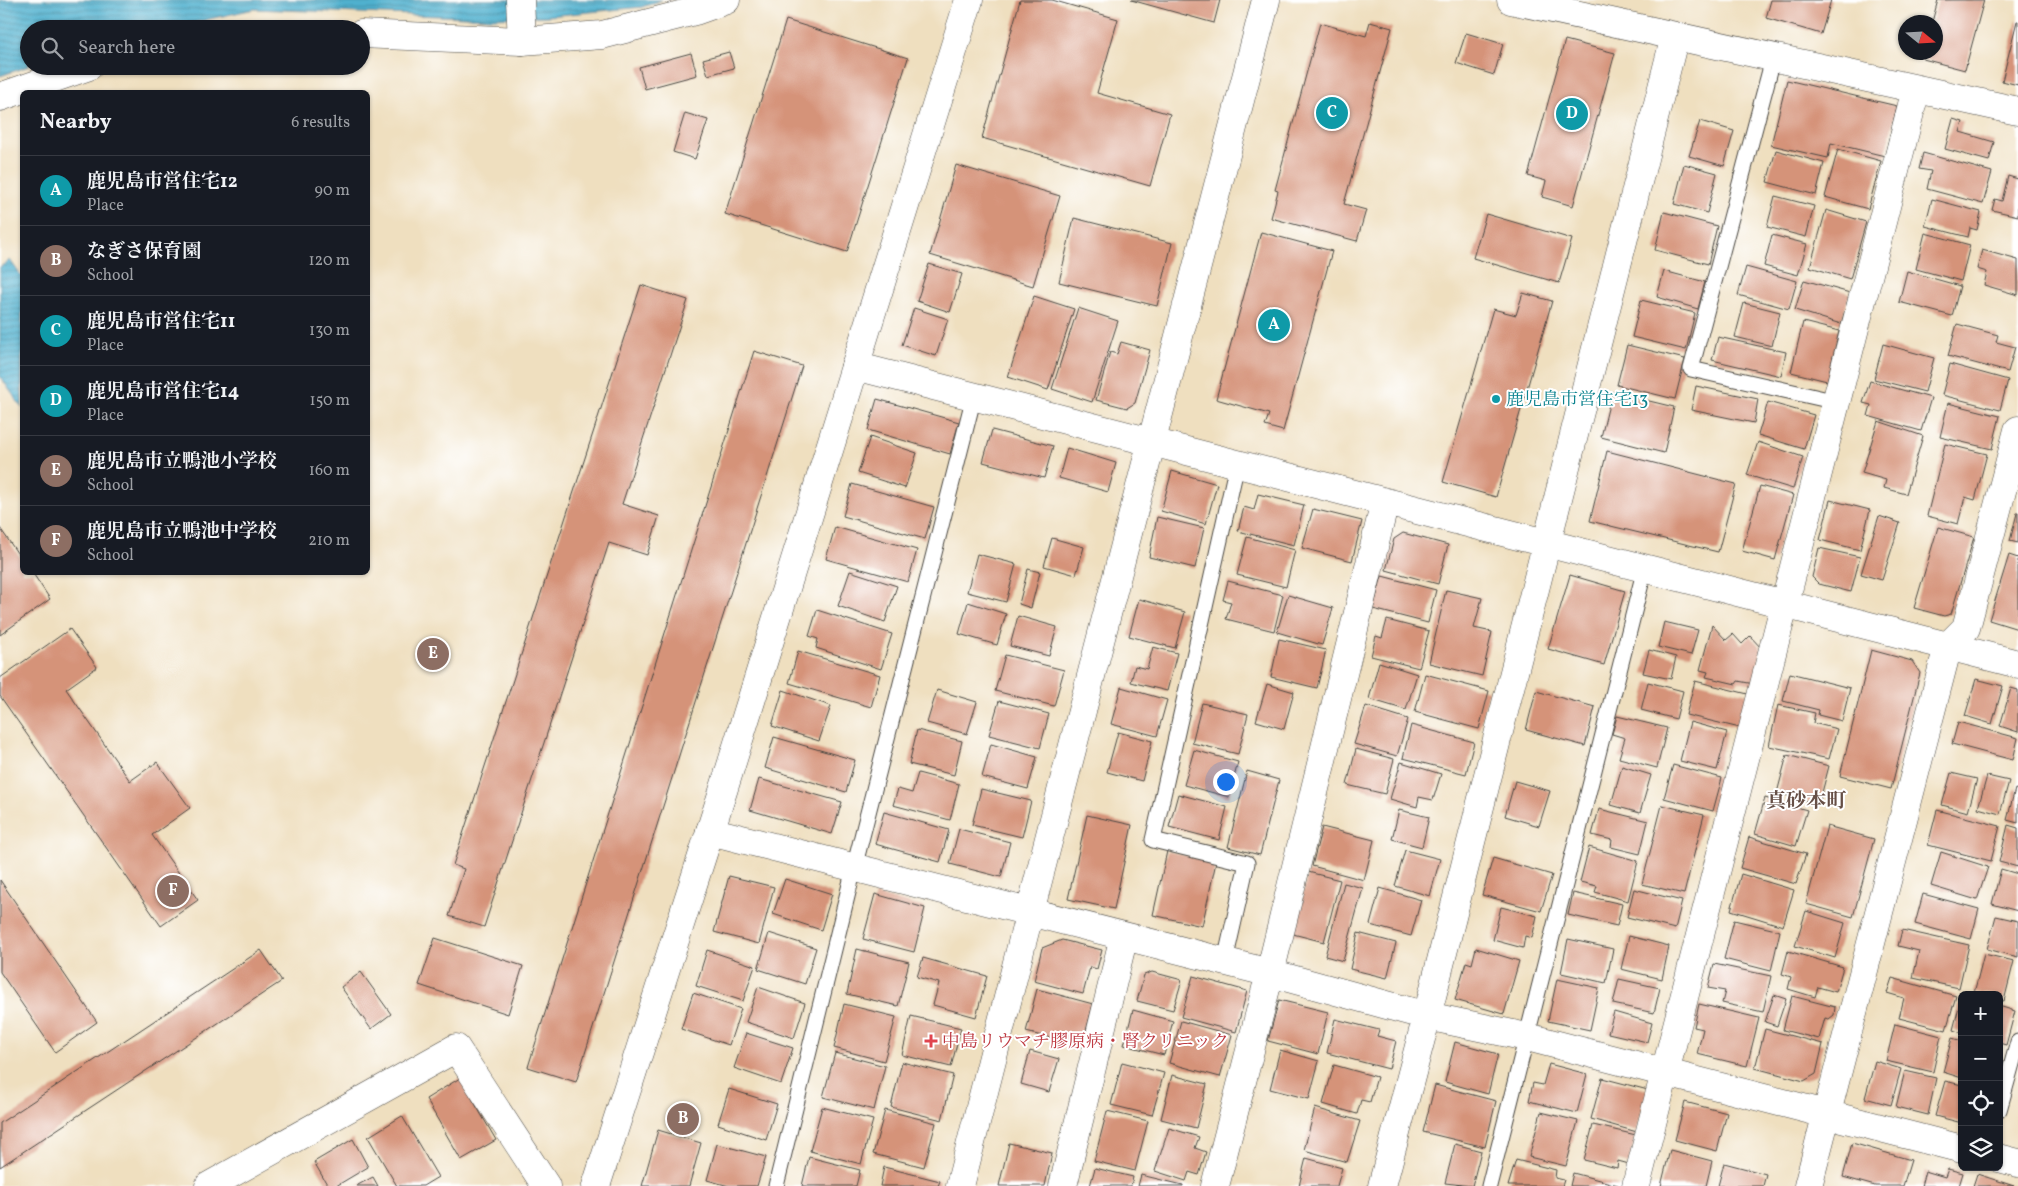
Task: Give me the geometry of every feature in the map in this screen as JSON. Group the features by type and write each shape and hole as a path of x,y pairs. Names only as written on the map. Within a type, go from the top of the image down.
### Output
{"street":[{"path":"370,33 521,22 602,35 695,11 726,0"},
{"path":"596,1186 710,831 854,366 896,241 969,0"},
{"path":"960,1186 1028,912 1153,442 1266,0"},
{"path":"1511,0 2018,111"},
{"path":"1382,1186 1427,1016 1675,36"},
{"path":"20,90 63,75"},
{"path":"0,97 20,90"},
{"path":"1636,1186 1916,90"},
{"path":"854,366 2018,664"},
{"path":"1808,1186 1948,646 1966,628 2018,430"},
{"path":"1215,1186 1270,973 1385,502"},
{"path":"710,831 1270,973 1427,1016 1527,1037 1958,1148"},
{"path":"1062,1186 1124,936"},
{"path":"209,1186 456,1048 546,1186"},
{"path":"2003,1159 2018,1163"}],"lane":[{"path":"1773,58 1691,369 1837,402"},
{"path":"776,1186 854,868 974,396"},
{"path":"1225,962 1247,863 1153,840 1237,464"},
{"path":"1489,1186 1645,568"},
{"path":"2003,1096 2018,1042"}],"water":[{"path":"0,0 662,0 642,7 548,16 492,18 254,9 205,20 20,20 20,69 0,76"},
{"path":"10,260 20,274 20,405 0,376 0,267"}],"building":[{"path":"1020,0 1052,0 1118,19 1097,93 1170,114 1150,186 982,138"},
{"path":"1131,0 1220,0 1214,23"},
{"path":"1771,0 1831,0 1821,34 1766,18"},
{"path":"1938,0 1984,0 1965,70 1927,60 1943,60 1943,15 1934,15"},
{"path":"786,20 908,58 847,252 725,214"},
{"path":"2018,21 2018,85 2002,81"},
{"path":"1370,22 1392,28 1344,204 1366,210 1357,241 1271,218 1278,191 1275,190 1320,23 1366,36"},
{"path":"1466,33 1503,44 1494,75 1456,63"},
{"path":"1565,40 1615,53 1573,206 1542,197 1546,181 1528,176"},
{"path":"729,52 734,68 708,75 703,59"},
{"path":"691,53 697,75 645,89 639,67"},
{"path":"1787,80 1897,106 1885,156 1831,143 1828,158 1771,145"},
{"path":"685,113 708,120 695,159 673,152"},
{"path":"1953,119 1963,122 1960,132 1994,142 1989,161 1945,149"},
{"path":"1700,121 1734,131 1724,166 1689,156"},
{"path":"1838,149 1881,161 1868,209 1825,197"},
{"path":"1776,150 1824,163 1816,195 1767,182"},
{"path":"1923,153 1992,172 1983,204 1927,189 1931,171 1919,169"},
{"path":"1684,164 1717,173 1707,213 1674,204"},
{"path":"956,165 1060,196 1033,286 930,255"},
{"path":"2008,176 2018,179 2018,216 1992,210 1995,199 2002,201"},
{"path":"1775,196 1814,206 1806,237 1767,227"},
{"path":"1932,199 1981,212 1977,230 1970,228 1968,237 1925,226"},
{"path":"1826,210 1866,222 1850,279 1810,267"},
{"path":"1664,212 1717,226 1708,264 1655,250"},
{"path":"1486,214 1572,239 1559,283 1473,258"},
{"path":"1074,218 1172,243 1157,306 1059,282"},
{"path":"1261,232 1332,251 1283,431 1265,426 1269,414 1216,399"},
{"path":"1925,233 1970,245 1961,281 1916,269"},
{"path":"1772,235 1807,244 1798,275 1764,266"},
{"path":"1982,250 2018,260 2018,295 1984,285 1987,272 1977,269"},
{"path":"929,264 962,274 950,312 917,301"},
{"path":"1746,267 1797,281 1789,309 1738,295"},
{"path":"1664,271 1705,282 1698,309 1657,297"},
{"path":"1907,271 1960,286 1952,316 1899,302"},
{"path":"1804,280 1850,293 1841,324 1795,310"},
{"path":"641,285 688,300 622,504 659,516 647,555 609,543 484,927 449,916 464,869 453,865"},
{"name":"鹿児島市営住宅13","path":"1523,293 1552,301 1496,497 1443,482 1493,309 1516,315"},
{"path":"1034,296 1074,309 1048,390 1008,377"},
{"path":"1641,300 1695,313 1686,350 1632,337"},
{"path":"1744,303 1780,312 1772,346 1735,337"},
{"path":"914,308 948,319 936,356 902,345"},
{"path":"1078,308 1118,321 1092,402 1052,389"},
{"path":"1803,322 1839,331 1827,381 1791,372"},
{"path":"1957,324 1998,335 1996,342 2015,347 2008,372 1948,356"},
{"path":"1718,337 1786,352 1781,376 1712,360"},
{"path":"1121,342 1150,350 1135,403 1127,408 1096,400 1110,352 1117,354"},
{"path":"1883,344 1934,358 1925,392 1874,379"},
{"path":"1627,345 1685,359 1675,399 1617,385"},
{"path":"754,351 802,366 576,1082 528,1067"},
{"path":"1950,364 2008,380 2000,410 1942,395"},
{"path":"1870,381 1931,398 1921,431 1868,416 1871,405 1863,403"},
{"path":"1696,386 1758,399 1754,423 1691,410"},
{"path":"1612,392 1674,407 1664,453 1601,437"},
{"path":"877,399 959,422 950,454 868,430"},
{"path":"1768,402 1814,415 1804,449 1758,435"},
{"path":"1948,403 2000,416 1992,449 1940,437"},
{"path":"1878,421 1923,436 1906,494 1884,488 1886,480 1862,473"},
{"path":"992,430 1053,446 1044,478 983,462"},
{"path":"870,437 917,453 905,488 858,473"},
{"path":"1758,442 1803,457 1793,489 1747,475"},
{"path":"1945,444 1987,454 1975,500 1965,497 1958,524 1927,516"},
{"path":"1067,448 1116,463 1108,492 1059,478"},
{"path":"1607,451 1736,484 1718,552 1590,521"},
{"path":"1172,471 1217,484 1206,524 1161,511"},
{"path":"852,484 934,507 925,539 843,516"},
{"path":"1760,486 1793,495 1775,560 1742,551"},
{"path":"1258,494 1304,505 1294,545 1238,531 1244,507 1254,510"},
{"path":"1830,500 1870,510 1860,550 1820,540"},
{"path":"1313,509 1362,521 1352,561 1302,548"},
{"path":"2018,513 2018,543 2010,541"},
{"path":"1879,516 1900,523 1882,580 1861,574"},
{"path":"1157,517 1204,528 1195,568 1149,557"},
{"path":"835,527 917,550 908,582 826,559"},
{"path":"1938,527 1974,537 1951,614 1944,616 1914,608"},
{"path":"0,528 20,557 20,575 34,575 50,599 0,635"},
{"path":"1403,533 1448,545 1438,584 1386,570 1394,539"},
{"path":"1247,537 1295,550 1286,587 1237,575"},
{"path":"1052,538 1084,547 1076,575 1044,566"},
{"path":"1819,548 1860,557 1851,592 1819,584 1812,577"},
{"path":"977,554 1016,564 1006,602 967,592"},
{"path":"2009,555 2018,558 2018,629 1989,620"},
{"path":"1028,569 1040,572 1031,608 1019,604"},
{"path":"850,571 897,586 885,622 838,606"},
{"path":"1570,575 1625,591 1604,665 1548,649"},
{"path":"1382,576 1436,590 1428,623 1373,609"},
{"path":"1228,581 1283,595 1274,631 1226,619 1231,602 1223,600"},
{"path":"1446,590 1482,598 1474,628 1492,632 1482,676 1429,663"},
{"path":"1288,595 1333,608 1322,645 1277,632"},
{"path":"1139,599 1185,612 1175,648 1129,636"},
{"path":"968,602 1006,614 997,645 959,634"},
{"path":"817,610 892,634 881,669 816,648 818,639 809,636"},
{"path":"1018,616 1057,627 1049,656 1010,646"},
{"path":"1387,620 1429,631 1419,668 1371,656 1376,636 1382,638"},
{"path":"1664,622 1698,630 1691,655 1658,647"},
{"path":"1712,625 1726,640 1733,634 1742,644 1750,636 1762,649 1754,684 1738,681 1736,684 1706,677 1708,672 1700,670"},
{"path":"70,629 97,667 66,689 130,781 157,762 190,808 152,835 198,900 161,926 0,696 0,678"},
{"path":"1279,639 1326,650 1317,688 1271,677"},
{"path":"1153,647 1177,653 1167,691 1131,682 1135,666 1147,669"},
{"path":"1649,650 1676,657 1671,679 1643,673"},
{"path":"1871,650 1912,661 1920,673 1891,789 1840,776"},
{"path":"798,651 880,675 871,707 789,683"},
{"path":"1005,655 1064,670 1054,706 995,691"},
{"path":"1379,662 1417,674 1406,710 1369,699"},
{"path":"1790,673 1850,688 1842,721 1818,715 1819,710 1783,701"},
{"path":"1425,674 1489,691 1479,729 1415,712"},
{"path":"1976,679 2003,686 1992,724 1965,716"},
{"path":"1695,681 1748,694 1740,728 1686,715"},
{"path":"1648,682 1683,691 1676,719 1641,710"},
{"path":"1267,684 1294,692 1284,729 1256,721"},
{"path":"1121,687 1167,700 1157,736 1111,724"},
{"path":"2011,688 2018,690 2018,732 2000,726"},
{"path":"783,690 831,706 819,741 772,726"},
{"path":"937,690 977,702 967,734 927,723"},
{"path":"1536,691 1595,707 1585,746 1526,730"},
{"path":"999,701 1049,714 1040,748 989,735"},
{"path":"1202,703 1248,714 1238,754 1192,743"},
{"path":"1778,705 1815,713 1813,723 1837,729 1829,759 1769,746"},
{"path":"1366,706 1408,719 1397,756 1354,744"},
{"path":"1617,716 1667,728 1657,768 1619,758 1625,738 1612,734"},
{"path":"1690,722 1727,732 1717,770 1680,761"},
{"path":"1958,722 2018,738 2013,760 1952,744"},
{"path":"1411,725 1474,742 1466,774 1403,758"},
{"path":"917,730 962,741 954,775 909,764"},
{"path":"1118,732 1152,741 1142,781 1107,772"},
{"path":"774,737 855,760 846,792 765,768"},
{"path":"991,744 1037,757 1028,789 982,777"},
{"path":"1356,749 1394,759 1385,794 1347,785"},
{"path":"1194,750 1238,762 1229,797 1184,785"},
{"path":"1787,755 1829,766 1819,804 1777,793"},
{"path":"1401,762 1441,774 1433,800 1419,797 1417,807 1390,799"},
{"path":"1673,765 1722,778 1713,811 1664,798"},
{"path":"1622,766 1651,775 1640,813 1611,805"},
{"path":"1247,771 1279,780 1260,855 1228,847"},
{"path":"918,773 959,784 950,820 893,805 898,789 912,793"},
{"path":"1951,773 1977,779 1968,812 1942,805"},
{"path":"1987,776 2009,781 2000,814 1978,808"},
{"path":"759,779 842,802 832,834 750,810"},
{"path":"1515,781 1550,791 1539,826 1505,816"},
{"path":"981,789 1031,801 1022,837 972,825"},
{"path":"2015,789 2018,790 2018,823 2007,820"},
{"path":"1178,794 1227,807 1219,840 1169,827"},
{"path":"1765,798 1807,810 1796,846 1755,834"},
{"path":"1662,805 1704,815 1684,894 1642,884"},
{"path":"1599,809 1648,821 1640,854 1611,847 1612,840 1592,835"},
{"path":"1399,810 1429,817 1422,847 1392,839"},
{"path":"1937,810 2000,826 1991,861 1928,845"},
{"path":"884,812 949,830 940,862 875,844"},
{"path":"1087,815 1132,825 1114,909 1068,899"},
{"path":"2008,825 2018,828 2018,867 1999,862"},
{"path":"1827,826 1874,839 1853,917 1806,904"},
{"path":"1322,827 1374,840 1364,880 1312,866"},
{"path":"959,829 1010,842 1001,877 950,864"},
{"path":"1749,837 1806,854 1796,884 1740,868"},
{"path":"1589,847 1638,861 1628,901 1595,892 1597,886 1580,882"},
{"path":"1405,850 1440,859 1430,896 1395,886"},
{"path":"1167,851 1216,862 1202,926 1153,915"},
{"path":"1941,852 1988,867 1977,900 1931,886"},
{"path":"1493,858 1552,875 1541,911 1482,895"},
{"path":"2001,869 2018,874 2018,911 1992,904"},
{"path":"1308,872 1340,880 1324,942 1293,934"},
{"path":"1741,874 1794,890 1783,926 1731,910"},
{"path":"729,876 774,887 759,944 714,932"},
{"path":"785,879 832,894 821,930 773,914"},
{"path":"0,880 97,1022 55,1052 0,972"},
{"path":"1344,883 1363,888 1343,961 1325,956"},
{"path":"1380,888 1421,900 1411,936 1370,925"},
{"path":"1634,889 1682,901 1675,929 1627,917"},
{"path":"1573,893 1622,904 1617,926 1568,915"},
{"path":"875,894 925,908 914,952 863,939"},
{"path":"1923,894 1979,909 1971,939 1915,924"},
{"path":"1501,907 1537,916 1532,938 1525,936 1523,948 1493,940"},
{"path":"1806,911 1845,923 1835,958 1795,946"},
{"path":"1996,916 2018,921 2018,957 1987,949"},
{"path":"1734,920 1780,931 1771,971 1724,959"},
{"path":"1902,930 1969,945 1959,988 1913,978 1919,951 1898,946"},
{"path":"769,933 816,948 805,984 758,969"},
{"path":"1358,933 1396,943 1387,978 1350,969"},
{"path":"1629,936 1669,946 1662,979 1621,969"},
{"path":"435,938 523,966 508,1014 419,985"},
{"path":"1568,939 1613,949 1606,983 1561,973"},
{"path":"1062,940 1102,950 1097,969 1090,967 1083,994 1034,981 1042,948"},
{"path":"1476,948 1519,961 1504,1014 1455,1000 1466,962 1472,964"},
{"path":"857,949 909,962 898,1006 847,994"},
{"path":"261,950 282,981 0,1167 0,1123"},
{"path":"707,950 755,966 743,1001 696,986"},
{"path":"1788,951 1843,967 1836,992 1818,987 1815,997 1788,989 1791,977 1782,974"},
{"path":"1984,954 2014,961 2004,1001 2003,991 1975,991"},
{"path":"923,958 987,976 976,1017 933,1005 939,983 917,977"},
{"path":"1714,964 1771,976 1763,1012 1722,1003 1725,991 1708,988"},
{"path":"361,972 391,1014 371,1029 341,987"},
{"path":"1152,972 1182,980 1173,1010 1137,1001 1144,975"},
{"path":"1193,976 1247,991 1236,1032 1181,1017"},
{"path":"1892,978 1956,996 1946,1030 1899,1018 1904,998 1887,993"},
{"path":"1557,979 1599,988 1590,1030 1548,1021"},
{"path":"1619,979 1660,988 1654,1013 1613,1004"},
{"path":"758,987 805,1003 794,1038 746,1022"},
{"path":"1037,989 1093,1004 1082,1046 1026,1032"},
{"path":"693,993 741,1009 729,1045 681,1029"},
{"path":"1774,995 1786,999 1777,1026 1765,1022"},
{"path":"1792,996 1835,1007 1834,1015 1829,1019 1825,1018 1819,1039 1783,1030"},
{"path":"1279,1000 1328,1012 1318,1054 1268,1041"},
{"path":"844,1004 896,1017 884,1061 834,1048"},
{"path":"1699,1004 1759,1018 1747,1066 1697,1054 1703,1029 1694,1027"},
{"path":"2003,1007 2015,1011 2006,1045 2003,1044"},
{"path":"1133,1010 1173,1021 1164,1055 1124,1045"},
{"path":"1958,1011 1958,1032 1953,1030"},
{"path":"1614,1012 1652,1023 1647,1042 1608,1033"},
{"name":"中島リウマチ膠原病・腎クリニック","path":"911,1016 961,1028 951,1067 902,1055"},
{"path":"1335,1019 1379,1030 1377,1036 1396,1041 1389,1069 1327,1053"},
{"path":"1181,1021 1232,1035 1220,1077 1169,1063"},
{"path":"1895,1024 1941,1036 1933,1072 1886,1061"},
{"path":"1765,1029 1823,1044 1816,1074 1804,1081 1755,1068"},
{"path":"746,1033 793,1048 781,1084 734,1068"},
{"path":"1952,1038 1958,1040 1958,1077 1943,1072"},
{"path":"1455,1042 1498,1054 1488,1094 1445,1082"},
{"path":"1280,1050 1319,1061 1309,1099 1270,1089"},
{"path":"1030,1051 1059,1059 1049,1092 1021,1084"},
{"path":"835,1053 885,1066 874,1110 823,1097"},
{"path":"1875,1061 1901,1069 1891,1105 1865,1098"},
{"path":"902,1062 953,1075 942,1120 891,1107"},
{"path":"1122,1062 1164,1073 1152,1115 1111,1105"},
{"path":"1549,1064 1587,1074 1577,1113 1529,1101 1533,1083 1543,1085"},
{"path":"1334,1065 1377,1077 1370,1102 1361,1100 1357,1114 1323,1104"},
{"path":"1905,1071 1936,1078 1928,1115 1896,1107"},
{"path":"1172,1075 1207,1084 1196,1128 1161,1119"},
{"path":"460,1078 496,1140 461,1160 426,1099"},
{"path":"1602,1078 1648,1090 1637,1132 1591,1119"},
{"path":"1945,1081 1958,1084 1958,1122 1935,1116"},
{"path":"1435,1085 1496,1101 1485,1147 1423,1132"},
{"path":"729,1089 777,1104 766,1140 718,1124"},
{"path":"1685,1102 1727,1113 1717,1151 1675,1140"},
{"path":"822,1107 873,1120 861,1164 810,1151"},
{"path":"1315,1108 1360,1121 1347,1162 1304,1150"},
{"path":"885,1110 936,1123 924,1167 873,1154"},
{"path":"1107,1111 1148,1121 1135,1171 1094,1161"},
{"path":"1541,1112 1578,1121 1566,1166 1529,1157"},
{"path":"402,1116 438,1177 423,1186 397,1186 368,1137"},
{"path":"1593,1125 1636,1135 1629,1164 1618,1161 1617,1168 1584,1160"},
{"path":"1169,1128 1199,1137 1195,1148 1206,1152 1199,1175 1189,1172 1186,1181 1155,1171"},
{"path":"658,1130 701,1143 689,1186 642,1186"},
{"path":"353,1139 368,1167 336,1186 328,1186 314,1162"},
{"path":"1009,1143 1052,1153 1045,1186 999,1186"},
{"path":"1852,1143 1911,1160 1903,1186 1875,1186 1843,1177"},
{"path":"717,1144 766,1157 757,1186 729,1186 707,1180"},
{"path":"1455,1144 1481,1151 1472,1186 1445,1183"},
{"path":"1670,1150 1712,1161 1706,1186 1661,1186"},
{"path":"809,1157 860,1170 856,1186 802,1186"},
{"path":"1306,1158 1342,1168 1337,1186 1299,1186"},
{"path":"1516,1160 1556,1170 1555,1178 1564,1180 1562,1186 1508,1186"},
{"path":"1724,1163 1766,1174 1763,1186 1718,1186"},
{"path":"884,1167 940,1181 938,1186 880,1186"},
{"path":"1095,1168 1133,1177 1131,1186 1090,1186"},
{"path":"1948,1169 1963,1173 1959,1186 1921,1186 1925,1171 1945,1177"},
{"path":"1573,1173 1618,1185 1618,1186 1570,1186"},
{"path":"1977,1174 2014,1186 1973,1186"},
{"path":"1141,1175 1183,1185 1183,1186 1138,1186"},
{"path":"373,1177 378,1186 356,1186"}],"place":[{"name":"鹿児島市営住宅11","path":"1332,113"},
{"name":"鹿児島市営住宅14","path":"1572,114"},
{"name":"鹿児島市営住宅12","path":"1274,325"},
{"name":"鹿児島市営住宅13","path":"1496,399"},
{"name":"鹿児島市立鴨池小学校","path":"433,654"},
{"name":"鹿児島市立鴨池中学校","path":"173,891"},
{"name":"中島リウマチ膠原病・腎クリニック","path":"931,1041"},
{"name":"なぎさ保育園","path":"683,1119"}],"district":[{"name":"真砂本町","path":"1806,800"}]}
